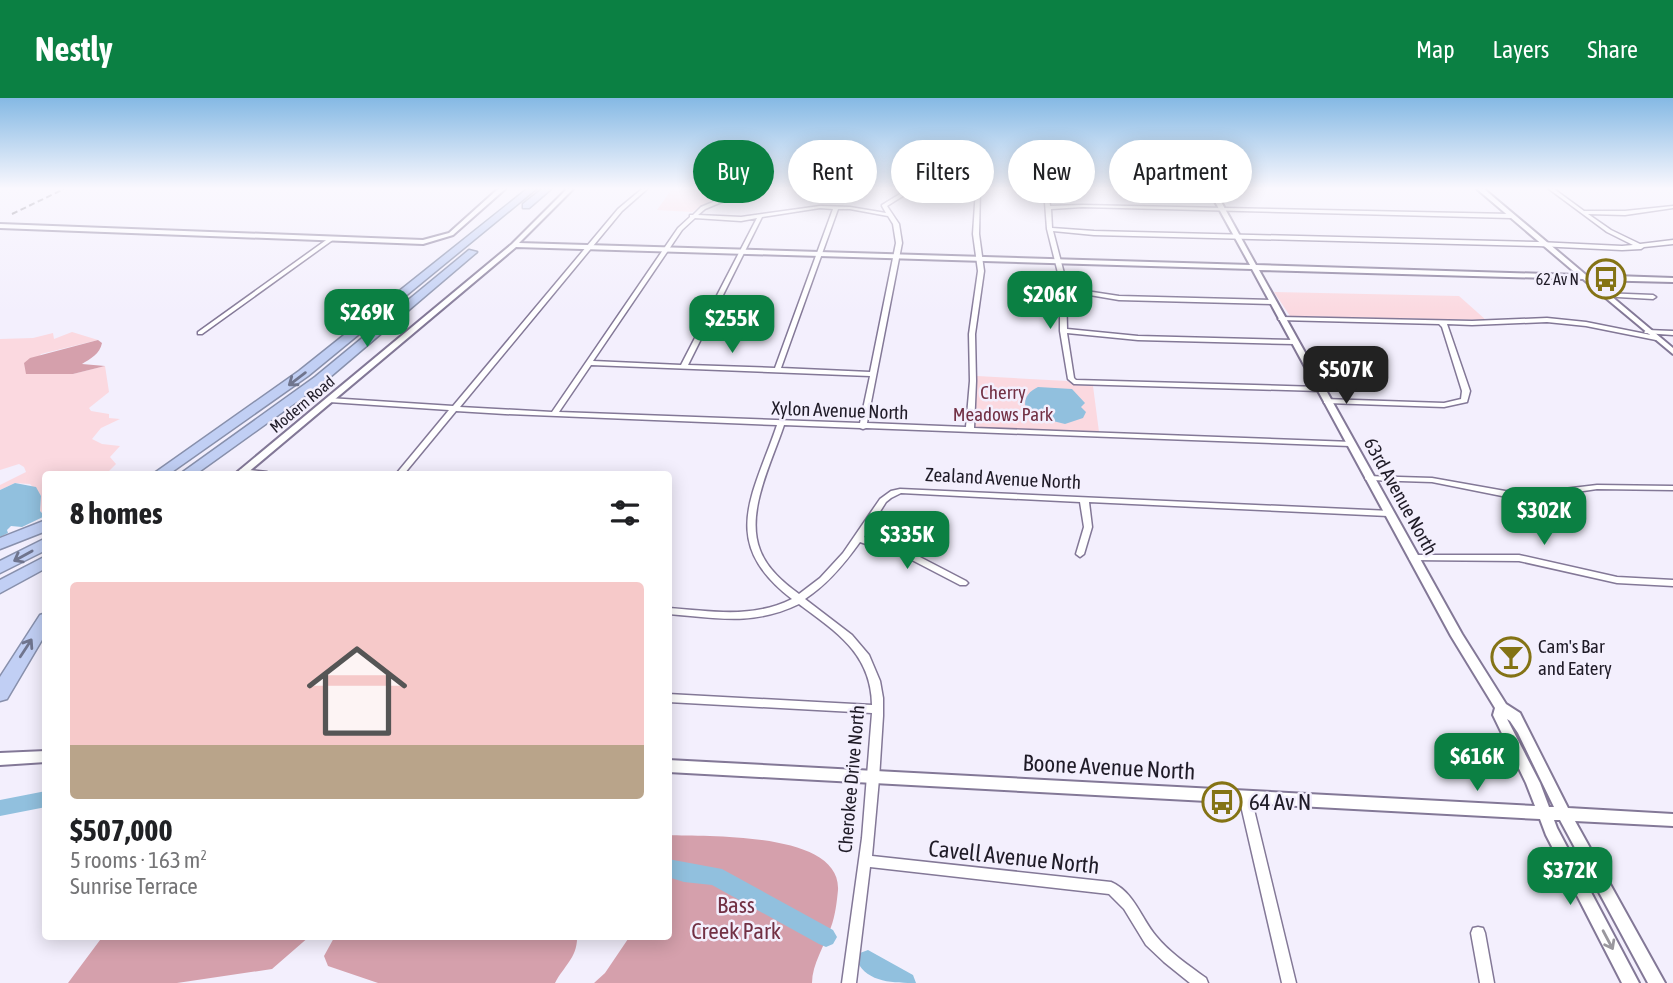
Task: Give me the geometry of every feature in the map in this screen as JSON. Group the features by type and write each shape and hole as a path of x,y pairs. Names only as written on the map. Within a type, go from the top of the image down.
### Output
{"highway":[{"path":"164,471 256,410 335,350 481,230"},
{"path":"206,471 335,368 498,230"},
{"path":"191,471 262,423 335,368"},
{"path":"149,471 256,410"},
{"path":"0,544 42,527"},
{"path":"0,568 42,545"},
{"path":"0,587 42,563"},
{"path":"0,694 42,625"}],"street":[{"path":"109,230 411,242 436,240 455,230"},
{"name":"Modern Road","path":"244,471 528,230"},
{"path":"403,471 603,230"},
{"path":"554,414 681,230"},
{"path":"682,367 753,230"},
{"path":"777,370 828,230"},
{"path":"863,426 897,258 898,230"},
{"path":"970,430 972,334 981,271 977,230"},
{"path":"1050,230 1059,263 1063,289 1063,331 1071,379 1074,382 1320,389"},
{"path":"1064,230 1612,248 1673,242"},
{"name":"63rd Avenue North","path":"1233,230 1413,558 1501,708 1515,717 1523,730 1563,813 1657,983"},
{"path":"1527,230 1673,352"},
{"path":"1608,230 1641,247"},
{"path":"200,333 331,239"},
{"path":"513,245 980,261 1579,275 1673,280"},
{"path":"1063,289 1119,298 1272,302"},
{"path":"1602,295 1653,297"},
{"path":"1281,318 1440,322 1559,320 1656,338"},
{"path":"1327,401 1444,405 1464,400 1466,391 1445,326 1440,322"},
{"path":"1063,331 1129,337 1294,342"},
{"path":"1647,331 1673,333"},
{"path":"589,363 874,374"},
{"name":"Xylon Avenue North","path":"329,400 554,414 1350,444"},
{"name":"Cherokee Drive North","path":"781,423 754,508 751,536 755,551 775,580 841,630 864,654 876,683 873,777 849,983"},
{"path":"1369,478 1432,480 1522,497 1588,487 1673,488"},
{"name":"Zealand Avenue North","path":"672,611 754,614 778,609 833,572 885,497 900,491 1388,513"},
{"path":"1080,554 1088,527 1084,499"},
{"path":"859,538 912,557 963,583"},
{"path":"1413,558 1519,558 1617,580 1673,583"},
{"path":"672,698 877,709"},
{"name":"63rd Avenue North","path":"1501,708 1499,715 1533,783 1544,814 1631,983"},
{"path":"0,759 42,756"},
{"name":"Boone Avenue North","path":"672,766 1673,820"},
{"path":"1245,797 1289,983"},
{"name":"Cavell Avenue North","path":"864,861 1111,888 1127,902 1150,939 1166,956 1201,983"},
{"path":"1478,933 1487,983"}],"green space":[{"path":"1274,292 1459,296 1486,320 1290,316"},
{"path":"72,332 98,340 41,354 26,374 73,374 105,366 109,392 89,408 91,411 109,414 109,418 120,419 101,428 92,439 102,444 120,446 110,457 116,464 109,471 42,471 42,513 41,496 30,484 15,483 0,490 0,485 26,472 19,464 0,470 0,339 33,338 53,333 54,339"},
{"path":"98,340 102,343 99,350 82,364 105,366 73,374 26,374 24,363 30,358"},
{"name":"Cherry Meadows Park","path":"977,376 1067,381 1074,385 1093,386 1099,432 975,428"},
{"name":"Bass Creek Park","path":"672,835 740,838 796,847 818,857 833,871 838,890 835,914 816,962 812,983 594,983 605,973 627,940 672,940"},
{"path":"100,940 305,940 272,969 177,983 68,983"},
{"path":"333,940 577,940 573,956 555,983 378,983 328,966 324,956"}],"water":[{"path":"1038,387 1072,389 1085,403 1081,407 1086,412 1083,418 1065,424 1045,419 1034,421 1027,412 1025,402 1032,390"},
{"path":"15,483 36,487 41,496 42,517 22,527 11,526 7,530 8,533 0,537 0,490"}],"waterway":[{"path":"0,808 42,800"},
{"path":"672,869 715,876 826,937"},
{"path":"868,961 905,983"}],"place":[{"name":"62 Av N","path":"1606,279"},
{"name":"Cam's Bar and Eatery","path":"1511,657"},
{"name":"64 Av N","path":"1222,802"}]}
